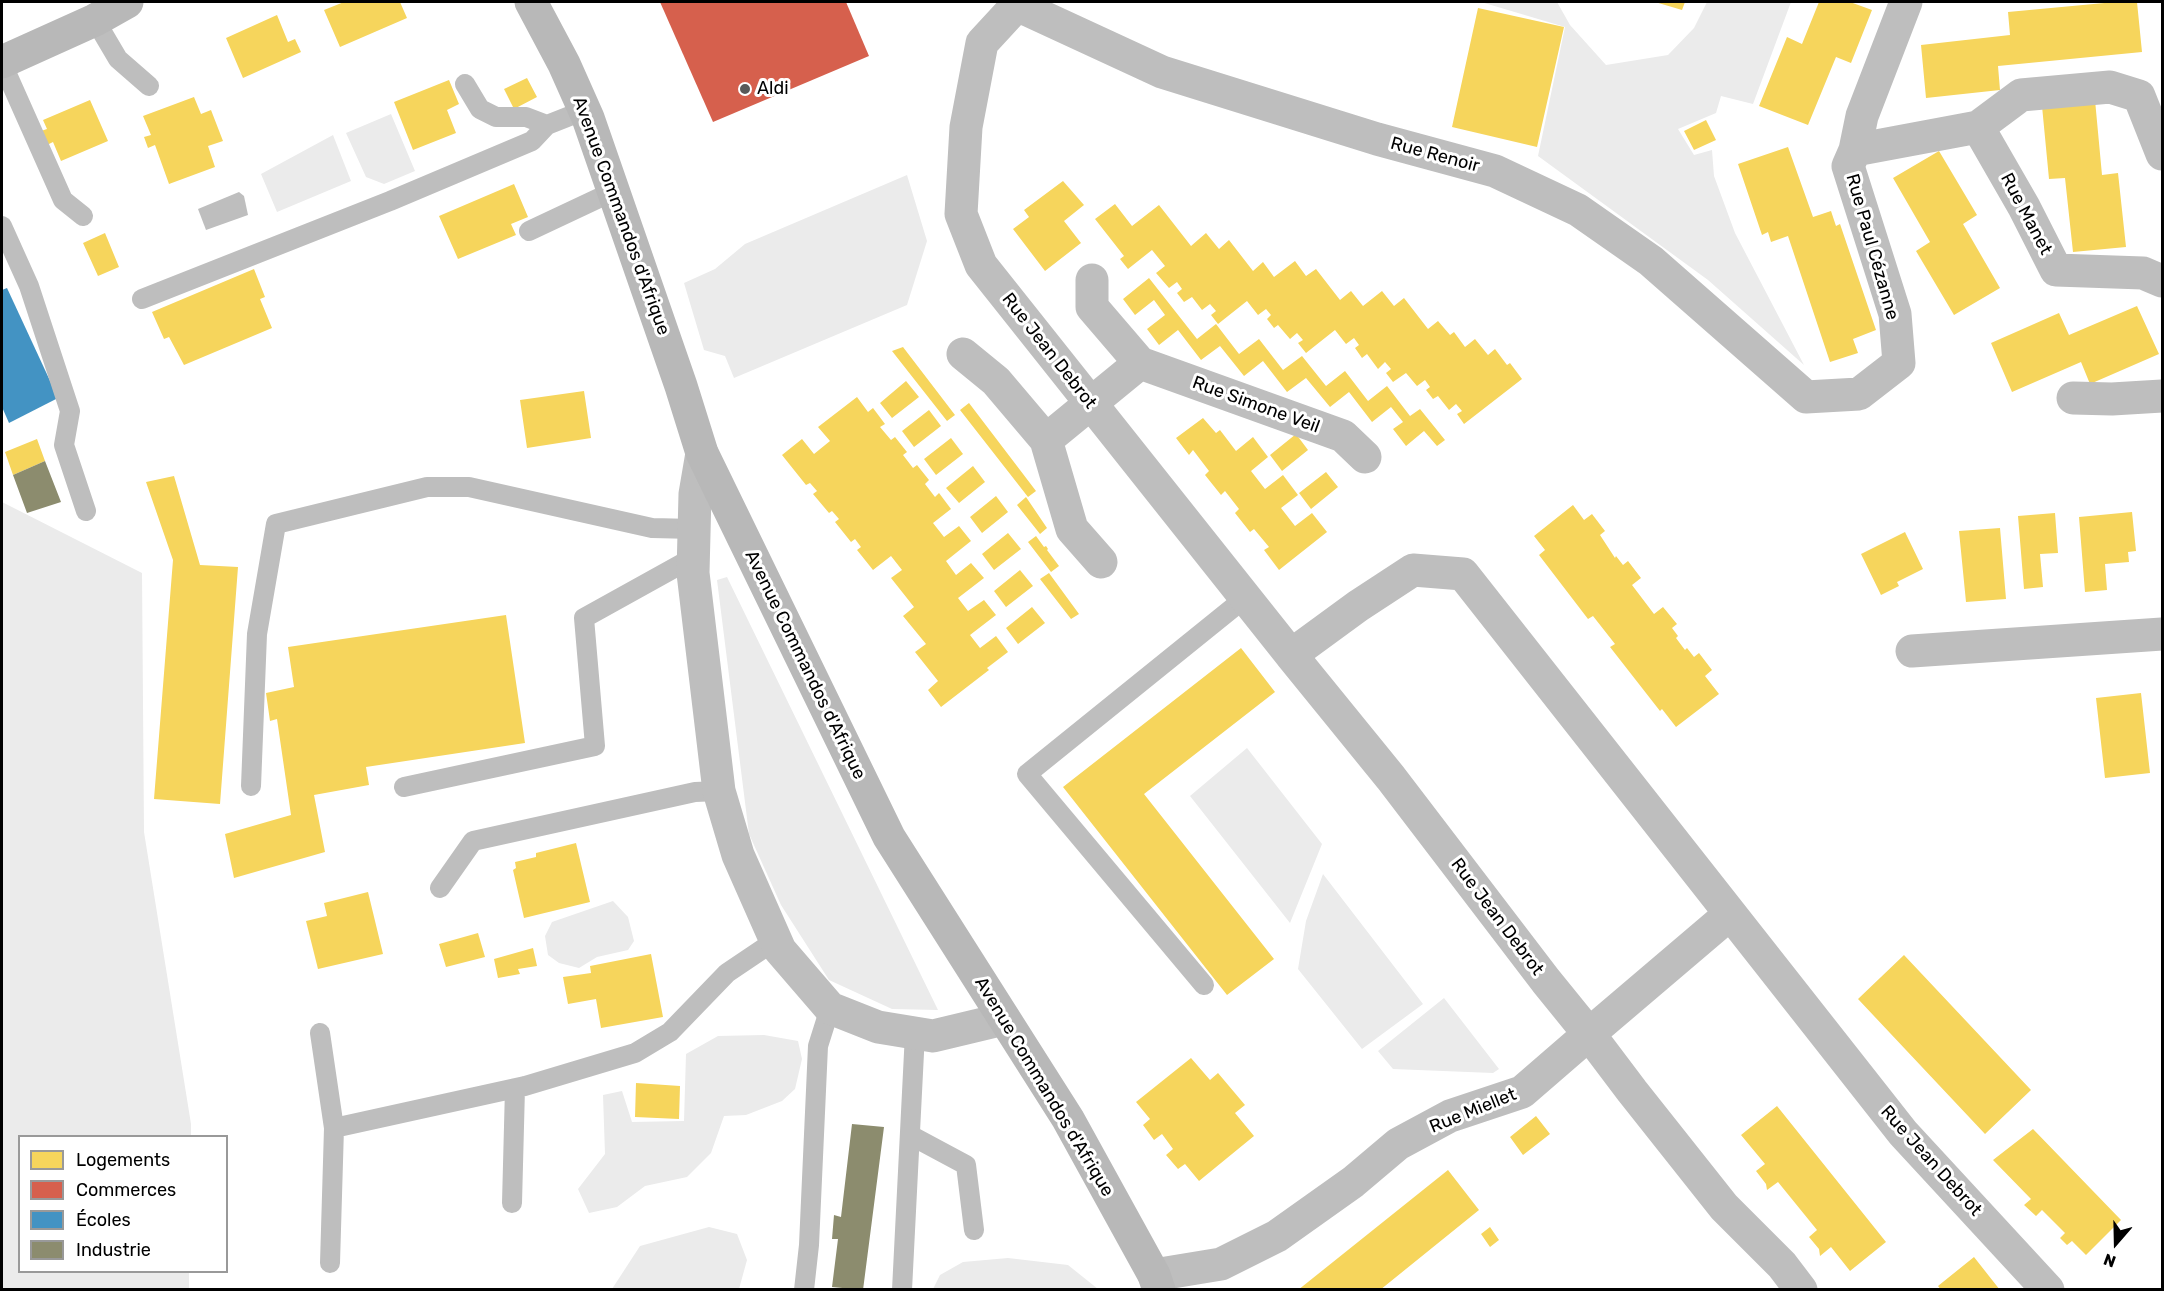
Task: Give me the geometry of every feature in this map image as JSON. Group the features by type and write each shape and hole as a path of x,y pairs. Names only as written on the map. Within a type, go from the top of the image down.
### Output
{"main road":[{"path":"2,63 95,20 127,2"},
{"name":"Avenue Commandos d'Afrique","path":"531,2 585,110 702,453 889,837 1068,1119 1156,1282"}],"street":[{"name":"Rue Paul Cézanne","path":"1806,397 1859,394 1899,363 1895,314 1848,166 1855,150 1862,116 1906,2"},
{"name":"Rue Renoir","path":"1017,3 1162,72 1377,139 1495,171 1578,210 1651,261 1806,397"},
{"name":"Rue Jean Debrot","path":"1017,3 982,43 966,127 961,214 981,265 1391,778 1589,1034"},
{"path":"1855,150 1978,127 2021,95 2110,87 2139,96 2163,154"},
{"name":"Rue Manet","path":"1978,127 2025,207 2056,270 2143,273 2163,281"},
{"name":"Rue Simone Veil","path":"1092,280 1092,307 1140,363 1343,436 1365,457"},
{"path":"963,354 996,381 1046,440 1072,529 1101,562"},
{"path":"1046,440 1140,363"},
{"path":"2073,398 2112,399 2163,396"},
{"path":"702,453 695,494 693,573 719,791 738,855 780,950 830,1008 878,1027 933,1036 1004,1019"},
{"name":"Rue Jean Debrot","path":"1292,655 1358,606 1413,570 1462,574 1903,1133 2048,1290"},
{"path":"1912,651 2163,634"},
{"path":"1730,914 1589,1034 1724,1207 1782,1265 1801,1290"},
{"name":"Rue Miellet","path":"1156,1282 1221,1264 1277,1236 1353,1182 1398,1144 1450,1116 1522,1092 1589,1034"}],"lane":[{"path":"95,20 117,59 149,86"},
{"path":"2,63 63,200 82,216"},
{"path":"465,84 480,109 496,117 526,117 547,125"},
{"path":"142,299 390,201 532,141 547,125 585,110"},
{"path":"529,231 614,191"},
{"path":"2,226 29,286 70,411 64,445 86,511"},
{"path":"251,786 256,634 276,524 427,487 469,487 652,528 694,543"},
{"path":"404,787 595,746 584,618 694,543"},
{"path":"1204,985 1027,774 1245,598"},
{"path":"440,888 473,841 695,792 719,791"},
{"path":"334,1128 515,1088 635,1053 670,1032 727,973 776,939"},
{"path":"804,1290 818,1046 830,1008"},
{"path":"320,1033 334,1128 330,1263"},
{"path":"902,1290 915,1033"},
{"path":"512,1203 515,1088"},
{"path":"910,1135 966,1165 974,1230"}],"shaded area":[{"path":"1481,2 1557,2 1570,25 1606,65 1668,55 1694,28 1707,2 1791,2 1753,104 1721,96 1716,113 1678,129 1694,155 1712,150 1714,176 1735,233 1804,365 1708,280 1538,156 1565,27"},
{"path":"391,114 415,171 384,184 366,177 346,133"},
{"path":"333,135 351,181 277,212 261,174"},
{"path":"907,175 927,241 907,305 734,378 725,356 704,350 684,283 715,269 745,244"},
{"path":"239,192 244,196 248,215 206,230 198,209"},
{"path":"2,502 142,573 144,832 191,1135 18,1135 18,1273 189,1273 189,1289 2,1289"},
{"path":"727,577 938,1010 892,1009 829,980 781,905 749,834 717,580"},
{"path":"1247,748 1322,844 1290,923 1190,796"},
{"path":"1323,874 1423,1004 1362,1049 1298,969 1306,921"},
{"path":"613,901 628,917 634,941 628,950 597,957 579,968 559,963 548,955 545,936 552,922"},
{"path":"1444,998 1499,1069 1493,1073 1393,1069 1378,1051"},
{"path":"764,1035 798,1041 802,1059 795,1089 782,1101 746,1115 724,1116 711,1153 687,1177 645,1186 617,1207 589,1213 578,1189 605,1154 603,1095 622,1091 632,1122 684,1121 686,1054 718,1036"},
{"path":"709,1227 737,1234 747,1260 739,1289 612,1289 640,1246"},
{"path":"1008,1258 1068,1265 1098,1289 933,1289 940,1275 963,1262"}],"building: Logements":[{"path":"344,2 400,2 407,18 340,47 324,10"},
{"path":"1655,2 1685,2 1682,10"},
{"path":"1819,2 1850,2 1872,10 1851,63 1836,57 1808,125 1759,106 1787,37 1802,44"},
{"path":"2137,2 2142,52 1998,66 2000,90 1926,98 1921,45 2010,35 2008,12"},
{"path":"1478,8 1564,27 1537,147 1452,127"},
{"path":"277,15 288,42 295,39 301,52 243,78 226,38"},
{"path":"527,78 537,97 514,109 504,89"},
{"path":"449,80 459,104 447,110 456,133 413,150 394,102"},
{"path":"194,97 201,114 211,110 223,141 208,146 215,167 169,184 155,145 148,148 144,137 151,135 143,116"},
{"path":"90,100 108,141 61,161 53,142 45,146 38,132 47,129 43,120"},
{"path":"2095,100 2102,175 2118,173 2126,247 2073,252 2065,178 2049,179 2042,106"},
{"path":"1706,120 1716,140 1694,150 1684,131"},
{"path":"1788,147 1813,217 1831,211 1836,226 1840,224 1876,330 1853,339 1858,353 1830,362 1788,236 1771,242 1768,232 1762,235 1738,164"},
{"path":"1939,151 1977,215 1963,224 2000,288 1954,315 1916,251 1930,242 1893,178"},
{"path":"1063,181 1084,205 1064,221 1081,243 1045,271 1013,229 1029,217 1024,210"},
{"path":"514,184 528,217 511,224 516,235 458,259 439,216"},
{"path":"1115,204 1132,226 1159,205 1191,246 1206,233 1219,249 1229,240 1253,271 1263,262 1274,277 1295,261 1306,276 1316,269 1340,300 1351,291 1363,306 1382,291 1394,306 1404,298 1428,329 1438,321 1450,335 1454,332 1465,347 1475,339 1488,355 1495,349 1522,379 1464,424 1457,414 1462,411 1456,404 1449,410 1438,396 1433,399 1426,390 1430,387 1425,380 1417,386 1406,373 1393,382 1386,373 1391,369 1385,362 1378,369 1367,354 1362,358 1355,348 1359,345 1354,338 1346,344 1335,330 1306,353 1298,343 1303,340 1297,333 1290,339 1278,325 1274,328 1267,319 1271,315 1266,309 1258,315 1247,301 1218,324 1211,315 1216,311 1210,304 1202,310 1192,297 1184,302 1177,293 1182,289 1177,282 1169,288 1156,273 1165,266 1152,250 1128,269 1120,259 1124,256 1095,219"},
{"path":"105,233 119,267 98,276 83,243"},
{"path":"254,269 265,297 260,299 272,328 184,365 169,337 164,339 152,312"},
{"path":"1149,278 1197,339 1216,324 1239,354 1259,339 1283,370 1302,356 1326,386 1345,371 1368,401 1387,386 1410,416 1420,409 1445,440 1437,446 1424,431 1406,446 1393,429 1403,422 1391,407 1372,422 1349,392 1330,407 1306,378 1287,392 1263,361 1244,376 1220,346 1201,360 1178,330 1159,345 1147,329 1165,315 1154,300 1135,315 1123,299"},
{"path":"2137,306 2159,354 2090,384 2081,362 2012,392 1991,343 2059,313 2069,335"},
{"path":"903,347 955,415 947,421 892,351"},
{"path":"906,381 919,397 892,418 880,403"},
{"path":"584,391 591,438 527,448 520,400"},
{"path":"857,397 868,412 873,408 885,424 880,427 891,440 895,437 907,452 903,455 913,468 917,465 929,480 925,484 935,497 939,493 951,509 933,523 944,537 959,526 971,541 946,561 956,575 971,563 984,578 958,598 968,611 984,600 996,615 970,635 980,648 996,636 1008,652 987,668 989,670 941,707 928,690 938,681 915,652 926,644 903,616 914,607 891,578 902,570 891,556 873,570 857,550 861,547 855,539 851,542 835,522 839,519 832,511 829,513 813,494 817,491 810,483 806,485 782,455 802,439 814,454 830,441 818,427"},
{"path":"969,403 1036,491 1028,497 960,410"},
{"path":"929,410 941,426 914,447 902,431"},
{"path":"1203,418 1216,433 1220,430 1236,451 1253,437 1268,457 1251,471 1265,489 1283,475 1298,495 1281,508 1295,526 1312,513 1327,532 1279,570 1264,550 1269,547 1254,529 1250,532 1235,513 1239,509 1225,491 1221,495 1205,475 1209,471 1193,450 1189,455 1176,438"},
{"path":"1296,434 1308,450 1282,471 1270,455"},
{"path":"951,438 963,454 936,475 924,459"},
{"path":"37,439 45,461 13,475 5,452"},
{"path":"973,466 985,482 959,503 946,488"},
{"path":"1326,472 1338,487 1311,509 1299,493"},
{"path":"174,476 200,565 238,567 220,804 154,799 173,560 146,482"},
{"path":"996,496 1008,512 982,533 970,517"},
{"path":"1026,497 1047,528 1040,534 1017,505"},
{"path":"1573,505 1584,520 1592,514 1605,531 1600,535 1615,558 1616,556 1623,565 1628,561 1641,578 1632,585 1654,614 1663,607 1677,624 1672,628 1685,650 1687,648 1694,657 1699,653 1712,670 1705,676 1719,694 1676,727 1662,709 1660,711 1610,647 1615,644 1593,616 1588,619 1539,555 1545,550 1534,536"},
{"path":"2132,512 2136,551 2128,552 2129,562 2105,564 2107,590 2085,592 2079,517"},
{"path":"2055,513 2058,553 2040,554 2043,587 2024,589 2018,516"},
{"path":"2000,528 2006,599 1966,602 1959,531"},
{"path":"1905,532 1923,569 1897,582 1899,586 1881,595 1861,554"},
{"path":"1008,533 1021,549 994,570 982,554"},
{"path":"1036,536 1044,547 1046,546 1059,566 1051,572 1028,542"},
{"path":"1020,570 1033,586 1006,607 994,591"},
{"path":"1049,573 1079,614 1071,619 1040,579"},
{"path":"1032,607 1045,623 1018,644 1006,628"},
{"path":"506,615 525,743 366,767 369,785 314,795 325,852 234,878 225,834 291,815 277,719 270,721 266,693 294,687 288,647"},
{"path":"1241,648 1275,692 1144,794 1274,959 1227,995 1063,787"},
{"path":"2141,693 2150,773 2105,778 2096,698"},
{"path":"576,843 590,902 524,918 513,870 516,868 515,862 536,857 536,853"},
{"path":"368,892 383,954 318,969 306,921 327,916 324,903"},
{"path":"478,933 485,957 446,967 439,944"},
{"path":"533,948 537,966 518,969 520,974 498,978 494,959"},
{"path":"651,954 663,1017 601,1028 596,999 568,1004 563,977 591,973 590,966"},
{"path":"1904,955 2031,1090 1985,1134 1858,999"},
{"path":"1191,1058 1210,1080 1218,1073 1245,1105 1235,1113 1254,1136 1199,1181 1185,1164 1178,1169 1166,1155 1173,1149 1162,1134 1154,1140 1143,1125 1150,1119 1136,1102"},
{"path":"636,1083 680,1086 679,1119 635,1117"},
{"path":"1777,1106 1886,1242 1850,1271 1831,1247 1820,1256 1819,1249 1809,1237 1817,1230 1778,1182 1767,1190 1766,1184 1756,1171 1765,1164 1741,1135"},
{"path":"1536,1116 1550,1134 1523,1155 1510,1137"},
{"path":"2033,1129 2121,1220 2086,1255 2072,1241 2067,1245 2060,1238 2065,1233 2042,1210 2036,1216 2024,1205 2031,1199 1993,1160"},
{"path":"1448,1170 1479,1210 1380,1290 1298,1290"},
{"path":"1490,1227 1499,1240 1490,1247 1481,1234"},
{"path":"1974,1257 2000,1290 1941,1290 1938,1286"}],"building: Commerces":[{"name":"Aldi","path":"660,2 846,2 869,56 713,122"}],"building: Écoles":[{"path":"7,288 58,398 9,423 2,407 2,290"}],"building: Industrie":[{"path":"45,461 61,502 27,513 13,475"},
{"path":"852,1124 884,1127 863,1290 832,1287 838,1239 832,1239 834,1215 841,1217"}],"place":[{"name":"Aldi","path":"745,89"}]}
